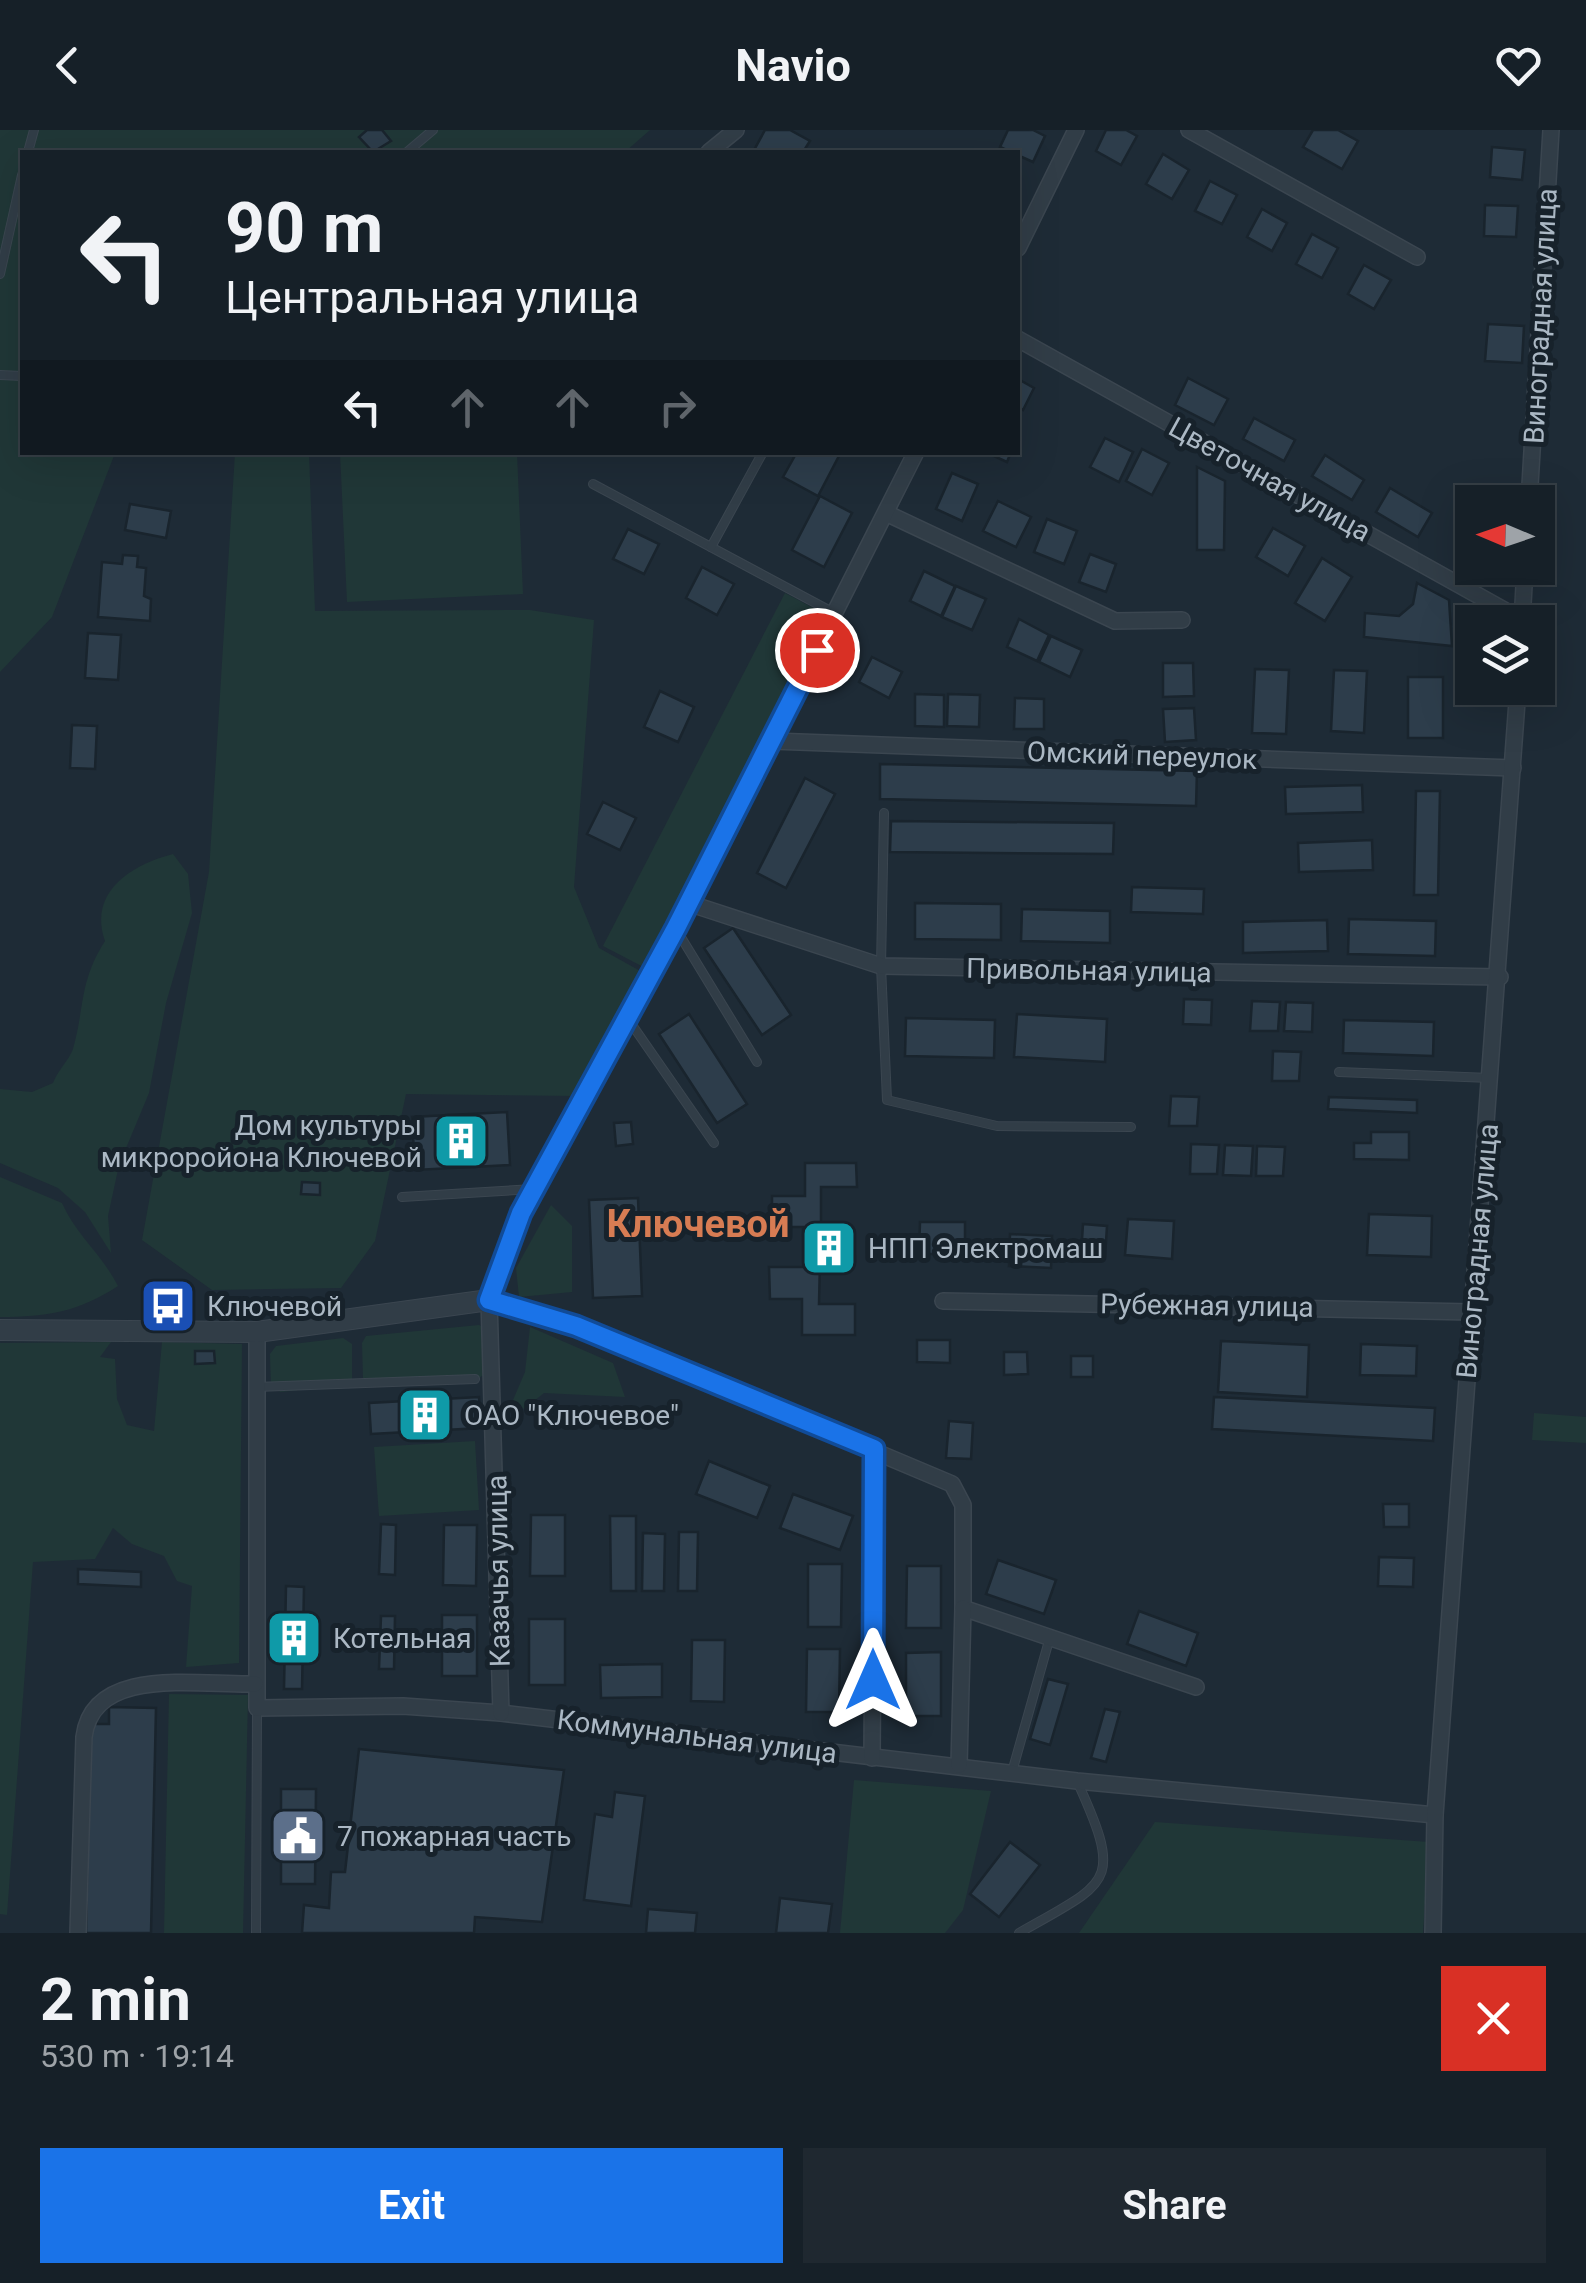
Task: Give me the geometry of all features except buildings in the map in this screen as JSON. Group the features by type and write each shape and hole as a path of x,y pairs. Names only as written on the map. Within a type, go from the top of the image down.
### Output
{"street":[{"path":"711,150 736,130"},
{"path":"1020,244 1076,130"},
{"path":"1189,130 1417,257"},
{"name":"Виноградная улица","path":"1530,485 1551,130"},
{"name":"Цветочная улица","path":"1020,340 1493,605"},
{"name":"Казачья улица","path":"501,1712 489,1300 534,1188 676,928 915,455"},
{"path":"886,513 1115,622 1182,620"},
{"name":"Виноградная улица","path":"1433,1933 1435,1815 1471,1312 1500,977 1517,705"},
{"name":"Омский переулок","path":"772,742 1513,768"},
{"name":"Привольная улица","path":"688,903 881,966 1500,977"},
{"path":"0,1330 257,1332 489,1300 576,1326 952,1484 963,1506 959,1765"},
{"name":"Рубежная улица","path":"944,1300 1471,1312"},
{"path":"257,1332 257,1708"},
{"path":"872,1758 874,1449"},
{"path":"962,1608 1196,1687"},
{"path":"78,1933 84,1736 93,1707 108,1693 129,1686 255,1684"},
{"name":"Коммунальная улица","path":"257,1708 403,1706 501,1712 1077,1781 1435,1815"}],"lane":[{"path":"409,150 432,130"},
{"path":"0,274 20,184"},
{"path":"710,547 761,455"},
{"path":"593,484 836,614"},
{"path":"884,813 881,966 888,1100 998,1126 1131,1127"},
{"path":"676,928 757,1062"},
{"path":"627,1018 714,1142"},
{"path":"1339,1072 1492,1078"},
{"path":"402,1196 534,1188"},
{"path":"256,1387 475,1379"},
{"path":"1012,1772 1050,1637"},
{"path":"256,1932 257,1708"},
{"path":"1019,1933 1084,1898 1103,1872 1104,1845 1077,1781"}],"green space":[{"path":"0,130 650,130 627,150 20,150 20,455 114,455 52,617 0,672"},
{"path":"235,455 309,455 315,611 530,610 594,620 574,887 599,948 642,972 627,1018 578,1096 406,1094 375,1241 341,1288 212,1290 142,1240 209,872"},
{"path":"340,455 517,455 523,594 347,602"},
{"path":"785,593 834,619 653,972 603,946"},
{"path":"173,854 188,874 192,913 166,1003 149,1093 119,1165 108,1216 111,1253 85,1212 58,1188 0,1163 0,1089 32,1092 53,1083 73,1049 87,982 105,941 101,924 108,895 142,865"},
{"path":"0,1177 62,1203 118,1286 62,1311 0,1317"},
{"path":"551,1205 572,1226 572,1292 519,1297 516,1268"},
{"path":"479,1325 486,1329 486,1373 479,1378 363,1379 362,1343 366,1336"},
{"path":"530,1327 613,1363 625,1397 544,1393 524,1409 513,1400 525,1372"},
{"path":"343,1338 352,1344 352,1384 281,1392 271,1387 270,1354 276,1346"},
{"path":"111,1342 100,1357 115,1359 117,1399 127,1425 154,1431 162,1342 242,1344 239,1663 186,1667 192,1586 177,1581 164,1556 132,1544 113,1528 95,1559 33,1562 7,1915 0,1914 0,1343"},
{"path":"1534,1413 1586,1417 1586,1443 1532,1440"},
{"path":"475,1441 479,1510 379,1516 374,1447"},
{"path":"169,1694 248,1695 243,1933 164,1933"},
{"path":"854,1780 991,1791 963,1910 945,1933 840,1933"},
{"path":"1155,1822 1429,1842 1423,1933 1079,1933"}],"place":[{"name":"Дом культуры микроройона Ключевой","path":"461,1141"},
{"name":"НПП Электромаш","path":"829,1248"},
{"name":"Ключевой","path":"168,1306"},
{"name":"ОАО \"Ключевое\"","path":"425,1415"},
{"name":"Котельная","path":"294,1638"},
{"name":"7 пожарная часть","path":"298,1836"}],"district":[{"name":"Ключевой","path":"698,1224"}],"route":[{"path":"817,650 676,928 521,1213 489,1300 576,1326 874,1449 873,1680"}]}
